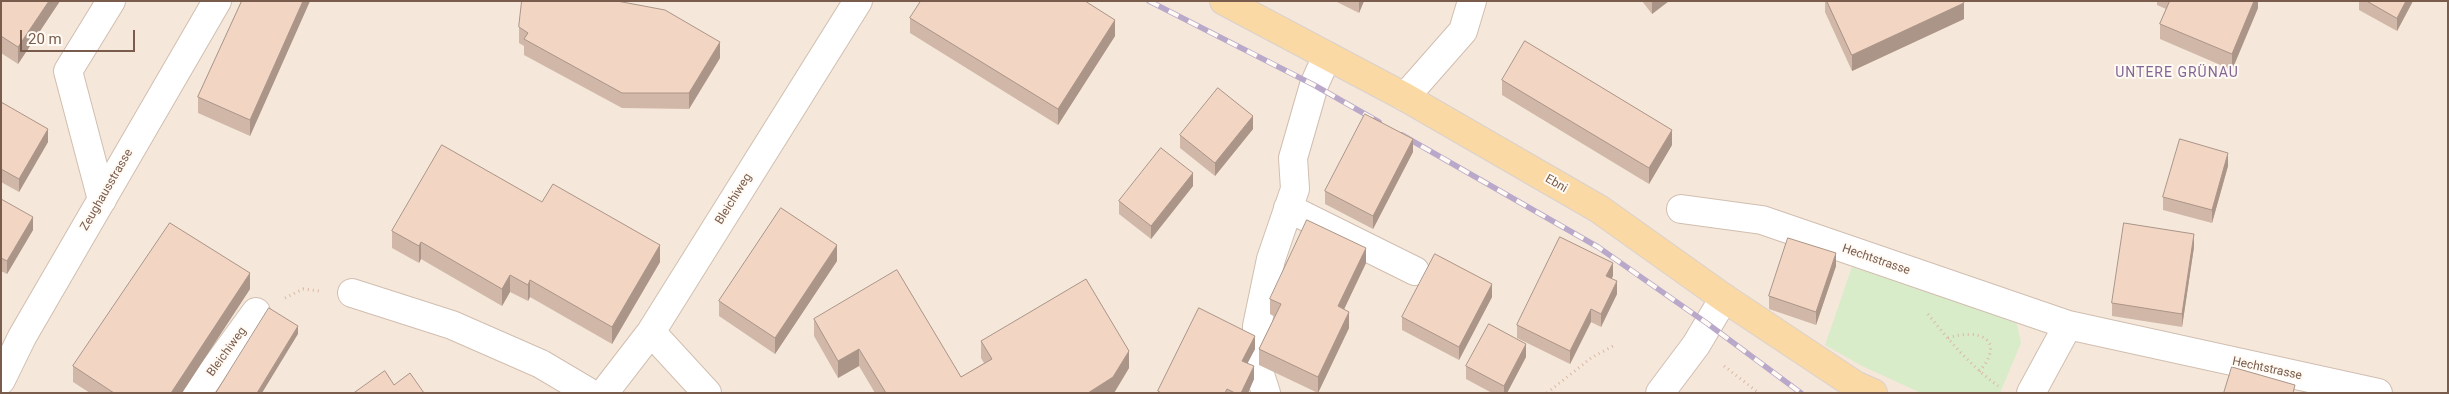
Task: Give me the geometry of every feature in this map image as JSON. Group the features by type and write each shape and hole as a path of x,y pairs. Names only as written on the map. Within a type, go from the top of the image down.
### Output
{"main road":[{"name":"Ebni","path":"1224,1 1405,97 1598,209 1724,298 1855,385 1872,393"}],"street":[{"path":"102,200 68,71 110,1"},
{"name":"Zeughausstrasse","path":"1,380 22,338 217,1"},
{"name":"Bleichiweg","path":"604,393 651,332 858,1"},
{"path":"1405,97 1463,31 1472,1"},
{"path":"1266,393 1257,365 1257,326 1271,259 1295,189 1293,158 1314,85 1327,56"},
{"path":"1288,208 1415,271"},
{"name":"Hechtstrasse","path":"1681,209 1762,220 2068,325 2378,393"},
{"path":"352,293 452,325 541,364 590,393"},
{"path":"1660,393 1696,345 1724,298"},
{"name":"Bleichiweg","path":"197,393 256,312"},
{"path":"2031,393 2068,325"},
{"path":"651,332 706,393"}],"path":[{"path":"1923,308 1947,339 1979,372 2002,389"},
{"path":"1947,339 1960,334 1971,334 1988,340 1992,348 1991,355 1979,372"},
{"path":"1696,345 1759,393"},
{"path":"1546,393 1591,358 1613,346"}],"shaded area":[{"path":"1,1 2448,1 2448,393 1,393"}],"green space":[{"path":"1852,267 2010,319 2017,324 2021,343 2000,393 1921,393 1862,366 1825,345"}],"building":[{"path":"1,1 49,1 18,47 1,36"},
{"path":"242,1 303,1 250,120 198,97"},
{"path":"522,1 617,1 665,10 720,42 689,93 622,93 524,39 528,33 519,27"},
{"path":"921,1 1085,1 1115,20 1058,109 910,18"},
{"path":"1827,1 1963,1 1964,3 1852,55"},
{"path":"2170,1 2254,1 2232,54 2160,24"},
{"path":"2367,1 2406,1 2397,18"},
{"path":"1525,41 1672,130 1649,168 1502,80"},
{"path":"1218,88 1253,116 1215,163 1180,135"},
{"path":"1,102 48,129 19,179 1,169"},
{"path":"1365,114 1413,139 1373,216 1325,191"},
{"path":"2180,139 2228,153 2212,210 2163,197"},
{"path":"442,145 542,202 553,184 660,245 612,327 530,280 528,285 510,275 502,289 421,242 419,246 392,231"},
{"path":"1161,148 1193,173 1151,226 1119,201"},
{"path":"1,199 33,217 7,261 1,258"},
{"path":"781,208 837,245 775,338 719,301"},
{"path":"1307,220 1366,248 1338,306 1349,312 1318,377 1259,349 1281,304 1270,299"},
{"path":"170,223 250,273 171,393 114,393 73,366"},
{"path":"2124,223 2194,234 2182,314 2112,303"},
{"path":"1560,237 1613,263 1606,276 1617,281 1601,314 1591,309 1570,351 1517,325"},
{"path":"1788,238 1836,253 1816,312 1769,296"},
{"path":"1435,254 1492,284 1459,347 1402,317"},
{"path":"897,270 961,377 992,359 981,341 1086,279 1129,351 1113,377 1088,393 886,393 859,349 838,361 814,319"},
{"path":"269,308 298,326 257,393 216,393"},
{"path":"1199,308 1255,336 1242,361 1254,366 1241,393 1235,393 1227,389 1225,393 1161,393 1158,391"},
{"path":"1489,324 1526,344 1504,386 1466,366"},
{"path":"2232,367 2295,385 2293,393 2224,393"},
{"path":"385,371 394,385 410,373 424,393 354,393"}],"railway":[{"path":"1149,1 1314,85 1379,122"},
{"path":"1402,135 1598,247 1708,324 1801,393"}],"district":[{"name":"UNTERE GRÜNAU","path":"2177,73"}]}
